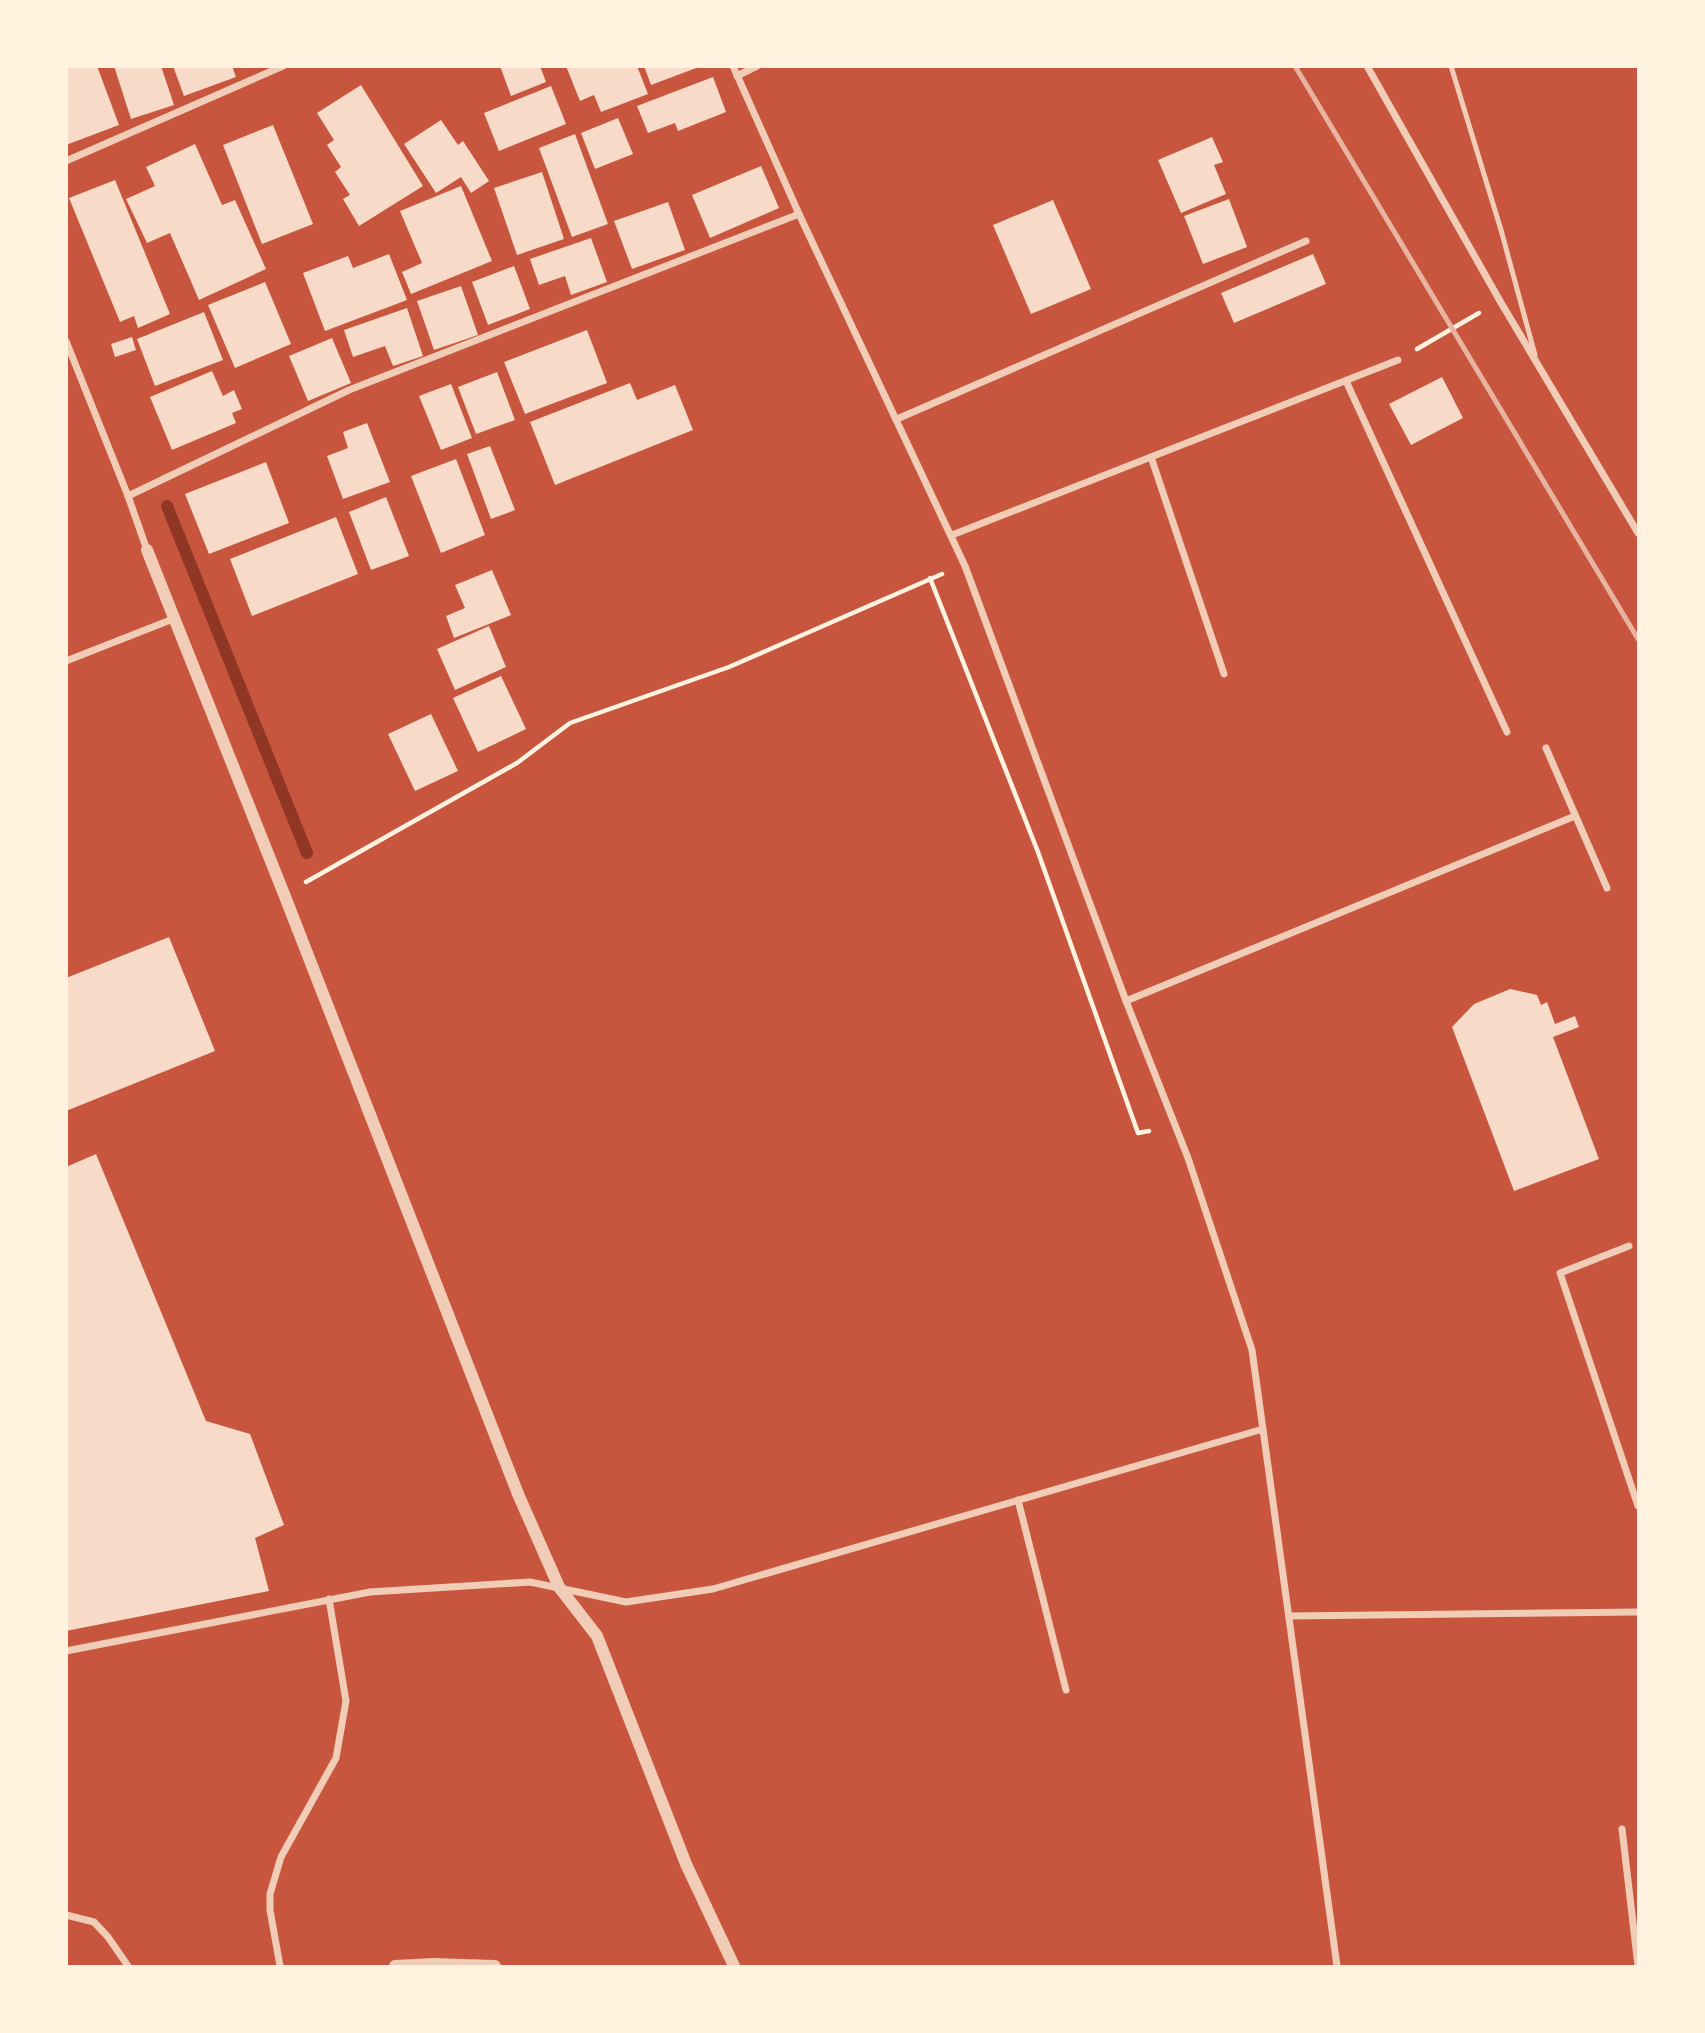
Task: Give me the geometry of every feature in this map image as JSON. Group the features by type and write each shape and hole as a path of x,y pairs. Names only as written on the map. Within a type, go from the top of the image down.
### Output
{"street":[{"path":"66,161 283,66"},
{"path":"733,66 799,214 965,566 1126,1001 1188,1158 1252,1350 1338,1966"},
{"path":"737,76 757,66"},
{"path":"1367,66 1500,301 1639,533"},
{"path":"128,496 349,390 799,214"},
{"path":"897,419 1306,241"},
{"path":"66,341 518,1494 559,1587 597,1636 686,1864 734,1966"},
{"path":"951,535 1398,360"},
{"path":"1346,381 1507,732"},
{"path":"1151,457 1224,674"},
{"path":"66,662 173,619"},
{"path":"1546,748 1607,888"},
{"path":"1126,1001 1575,816"},
{"path":"1629,1245 1560,1273 1639,1506"},
{"path":"66,1650 370,1592 530,1582 626,1602 713,1589 1263,1429"},
{"path":"1018,1500 1066,1690"},
{"path":"280,1966 270,1910 270,1894 281,1857 337,1758 346,1701 329,1600"},
{"path":"1289,1616 1639,1612"},
{"path":"1622,1829 1639,1966"},
{"path":"66,1915 94,1922 128,1966"},
{"path":"395,1966 495,1966"}],"lane":[{"path":"1451,66 1501,230 1536,361"}],"path":[{"path":"1398,360 1500,301"},
{"path":"284,894 517,763 570,723 729,667 930,578 965,566"},
{"path":"930,578 1038,852 1138,1133 1154,1130"}],"building":[{"path":"66,66 97,66 119,125 66,145"},
{"path":"114,66 161,66 174,105 131,119"},
{"path":"173,66 232,66 236,77 184,96"},
{"path":"500,66 540,66 546,82 511,96"},
{"path":"566,66 637,66 648,94 601,112 594,95 580,101"},
{"path":"644,66 699,66 699,67 651,85"},
{"path":"713,77 726,112 678,131 675,123 648,133 637,106"},
{"path":"361,85 423,186 359,226 343,199 350,195 335,172 341,167 327,145 334,140 317,113"},
{"path":"551,86 566,124 499,151 484,113"},
{"path":"618,118 633,154 595,169 581,133"},
{"path":"441,120 458,145 463,141 489,181 471,193 461,177 436,193 404,144"},
{"path":"273,125 313,224 262,244 223,145"},
{"path":"575,134 608,224 572,237 539,148"},
{"path":"1212,137 1223,162 1214,165 1226,194 1181,213 1158,160"},
{"path":"195,144 222,205 235,200 266,269 199,300 170,233 147,243 126,199 155,186 146,167"},
{"path":"761,166 779,208 710,238 692,195"},
{"path":"542,172 564,239 517,255 494,188"},
{"path":"115,180 170,314 138,328 134,316 120,322 69,198"},
{"path":"461,186 492,261 411,294 402,272 422,263 400,211"},
{"path":"1229,199 1247,247 1203,264 1184,216"},
{"path":"1053,200 1091,289 1031,314 993,225"},
{"path":"668,202 685,250 632,269 614,221"},
{"path":"591,238 607,282 571,295 565,276 539,285 530,259"},
{"path":"389,254 407,300 325,331 303,273 348,256 353,268"},
{"path":"1313,254 1326,284 1234,323 1221,293"},
{"path":"514,266 530,309 488,325 472,282"},
{"path":"265,282 291,344 235,368 208,305"},
{"path":"461,286 478,335 434,350 417,301"},
{"path":"407,308 423,356 393,366 385,346 353,357 344,330"},
{"path":"204,312 223,360 155,386 137,339"},
{"path":"587,330 607,383 525,414 504,362"},
{"path":"132,337 136,350 115,357 111,344"},
{"path":"332,338 351,383 308,401 289,356"},
{"path":"212,371 223,396 234,390 242,409 232,413 236,423 172,450 150,397"},
{"path":"497,372 515,420 476,434 458,387"},
{"path":"1442,377 1463,418 1411,445 1389,404"},
{"path":"630,383 637,400 675,385 693,430 555,485 530,422"},
{"path":"451,384 472,438 441,450 419,396"},
{"path":"367,423 390,482 343,499 327,456 348,448 343,432"},
{"path":"490,446 515,510 491,519 467,454"},
{"path":"456,459 485,535 441,553 411,476"},
{"path":"266,462 289,523 209,554 185,494"},
{"path":"386,497 409,556 371,570 349,512"},
{"path":"336,517 358,574 252,616 230,559"},
{"path":"492,570 511,615 454,638 446,616 465,608 455,585"},
{"path":"489,626 506,667 455,690 437,649"},
{"path":"501,676 526,729 478,752 453,698"},
{"path":"431,714 458,771 415,791 388,734"},
{"path":"169,937 215,1051 66,1111 66,978"},
{"path":"1510,989 1537,995 1541,1005 1547,1002 1555,1024 1575,1016 1579,1027 1553,1037 1599,1159 1514,1191 1452,1027 1474,1004"},
{"path":"96,1154 206,1421 250,1434 284,1525 255,1538 269,1591 66,1631 66,1167"}],"waterway":[{"path":"167,506 307,853"}],"railway":[{"path":"1295,66 1638,639"}]}
